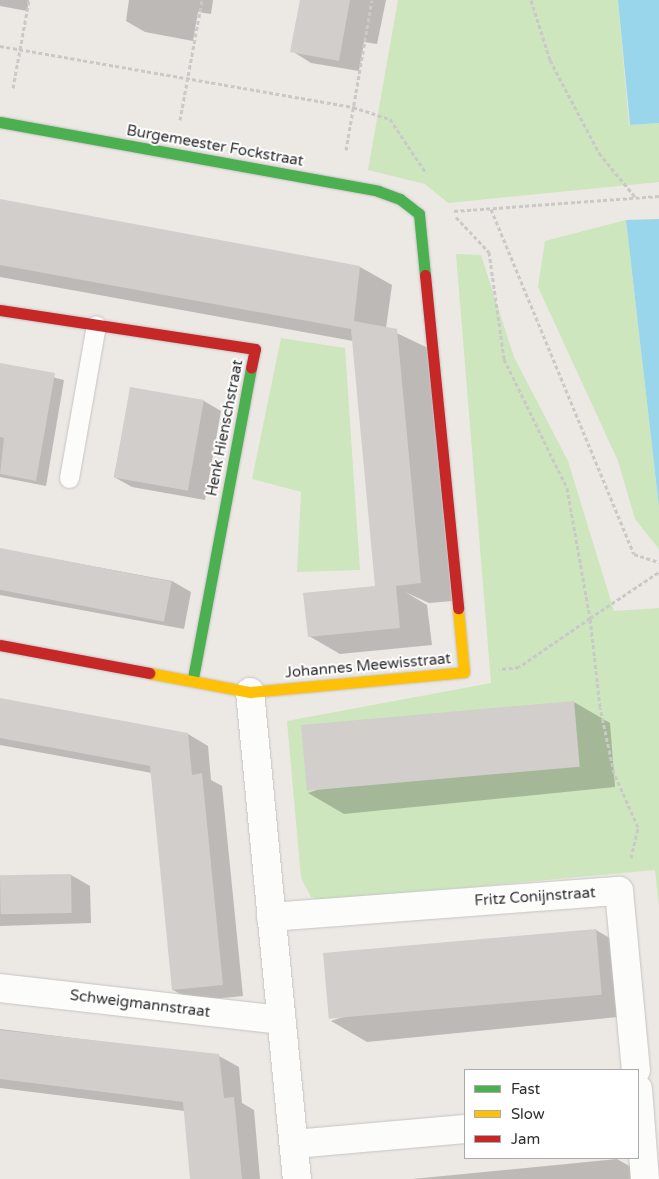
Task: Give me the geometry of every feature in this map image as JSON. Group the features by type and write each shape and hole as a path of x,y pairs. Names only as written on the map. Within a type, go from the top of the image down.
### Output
{"street":[{"name":"Burgemeester Fockstraat","path":"4,123 378,191 400,200 419,214"},
{"name":"Johannes Meewisstraat","path":"0,644 193,678 250,692 464,672 419,214"},
{"name":"Henk Hienschstraat","path":"0,310 255,349 193,678"},
{"path":"250,692 297,1179"},
{"name":"Fritz Conijnstraat","path":"271,917 618,891"},
{"path":"618,891 636,1069"},
{"name":"Schweigmannstraat","path":"0,988 281,1020"},
{"path":"639,1105 645,1179"},
{"path":"294,1144 464,1129"}],"lane":[{"path":"69,478 96,325"}],"path":[{"path":"4,123 29,0"},
{"path":"174,154 202,0"},
{"path":"339,184 372,0"},
{"path":"530,0 550,60 598,153 636,199"},
{"path":"0,46 187,80 353,106 390,119 429,177"},
{"path":"618,891 637,844 638,827 614,773 600,708 590,618 567,488 504,359 489,252 451,211 659,196"},
{"path":"491,209 634,554 659,562"},
{"path":"464,672 519,667 659,572"}],"green space":[{"path":"398,0 618,0 629,125 659,123 659,182 448,203 425,184 368,170"},
{"path":"626,220 659,507 659,549 635,519 618,461 538,287 545,241"},
{"path":"456,254 481,255 514,357 568,461 614,611 659,608 659,907 655,870 320,901 311,897 301,878 287,721 491,683"},
{"path":"281,338 345,348 360,570 297,572 301,492 252,479"}],"water":[{"path":"618,0 659,0 659,123 630,125"},
{"path":"659,219 659,507 626,220"}],"building":[{"path":"300,0 350,0 339,61 290,52"},
{"path":"0,199 360,266 354,321 397,329 421,583 396,586 400,628 308,637 303,593 375,586 351,329 0,265"},
{"path":"0,363 55,373 36,481 0,474 4,438 0,437"},
{"path":"130,387 204,400 188,491 114,478"},
{"path":"0,548 172,581 164,622 0,590"},
{"path":"0,698 188,733 192,775 202,773 223,985 172,990 150,766 0,738"},
{"path":"574,701 580,767 307,791 301,725"},
{"path":"71,874 72,913 1,914 0,875"},
{"path":"596,929 602,995 329,1019 323,953"},
{"path":"0,1030 219,1054 224,1098 234,1097 242,1179 190,1179 183,1102 0,1079"}],"traffic: fast":[{"path":"0,122 378,191 400,199 419,214 425,275"},
{"path":"193,678 251,368"}],"traffic: slow":[{"path":"149,673 250,692 464,672 458,608"}],"traffic: jam":[{"path":"425,275 458,608"},
{"path":"0,310 255,349 251,368"},
{"path":"0,645 149,673"}]}
